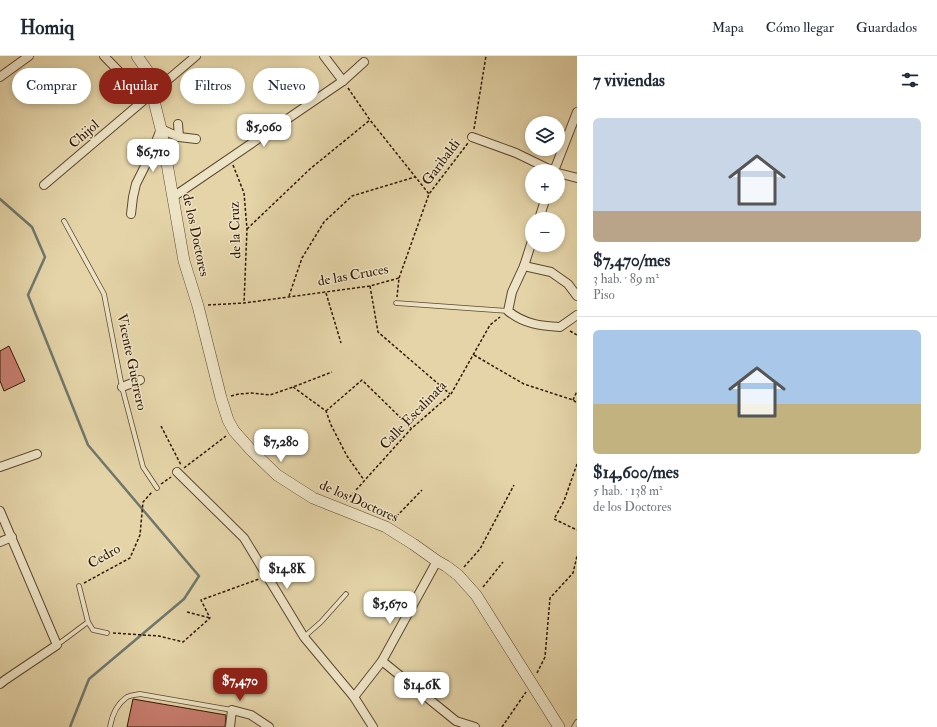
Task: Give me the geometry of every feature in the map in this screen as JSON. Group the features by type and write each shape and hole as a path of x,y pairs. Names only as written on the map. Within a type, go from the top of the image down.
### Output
{"street":[{"path":"0,77 29,56"},
{"path":"104,56 115,68"},
{"name":"de los Doctores","path":"137,56 145,68"},
{"name":"Chijol","path":"172,76 196,56"},
{"path":"324,56 343,81"},
{"path":"173,197 343,81 364,62"},
{"name":"Chijol","path":"44,185 138,104"},
{"name":"de los Doctores","path":"155,104 161,129 184,261 198,306 220,398 228,420 234,431 276,475 313,498 386,528 413,544 458,575 476,595 559,727"},
{"path":"556,164 577,112"},
{"path":"178,124 179,137"},
{"path":"131,214 136,184 151,154 161,129 179,137 196,139"},
{"path":"472,137 516,153 539,164"},
{"path":"565,175 577,178"},
{"path":"528,252 512,292 508,312 525,322 542,326 560,327 577,315"},
{"path":"524,266 551,272 568,284 577,296"},
{"path":"122,388 140,380"},
{"path":"0,467 36,454"},
{"path":"180,470 244,538 304,637 354,697 372,727"},
{"path":"0,511 57,645 0,684"},
{"path":"0,542 12,537"},
{"path":"354,697 382,661 437,561"},
{"path":"382,661 456,721 475,727"},
{"path":"230,727 232,710 251,715 269,727"}],"lane":[{"name":"Vicente Guerrero","path":"64,221 104,294 122,388 143,467 157,488"},
{"path":"396,302 508,312"},
{"name":"Cedro","path":"79,586 88,622"},
{"path":"304,637 321,622 346,594"},
{"path":"57,645 88,622 93,630 107,633"},
{"path":"110,727 117,707 128,697 140,694 232,710"},
{"path":"574,727 577,722"}],"path":[{"name":"Garibaldi","path":"399,278 429,194 472,137 486,56"},
{"path":"343,81 370,120 429,194"},
{"path":"247,229 310,169 370,120"},
{"name":"de la Cruz","path":"231,158 244,193 247,229 244,303"},
{"path":"289,296 302,258 324,222 352,196 415,177"},
{"name":"de las Cruces","path":"198,306 244,303 370,286 399,278 396,302"},
{"path":"370,286 378,332 451,394"},
{"path":"326,292 341,343"},
{"name":"Calle Escalinata","path":"339,508 411,429 451,394 490,325 508,312"},
{"path":"473,355 524,384 573,400 577,403"},
{"path":"220,398 252,393 270,395 332,372"},
{"path":"326,411 362,380 411,429"},
{"path":"293,387 326,411 331,425 347,456 364,481"},
{"path":"573,400 577,391"},
{"path":"161,426 180,470"},
{"path":"157,488 234,431"},
{"path":"577,464 564,500 554,519 577,530"},
{"path":"458,575 480,549 514,485"},
{"name":"Cedro","path":"79,586 130,558 140,535 143,502 157,488"},
{"path":"386,528 422,490"},
{"path":"502,727 532,683 545,657 550,598 573,573 577,556"},
{"path":"476,595 503,562"},
{"path":"210,618 201,600 267,576"},
{"path":"187,612 210,618"},
{"path":"107,633 159,636 183,642 210,618"}],"building":[{"path":"9,346 25,381 4,391 0,381 0,351"},
{"path":"133,699 226,715 225,727 127,727"}],"waterway":[{"path":"0,199 32,227 45,257 28,295 88,445 199,576 184,599 89,679 70,727"}]}
